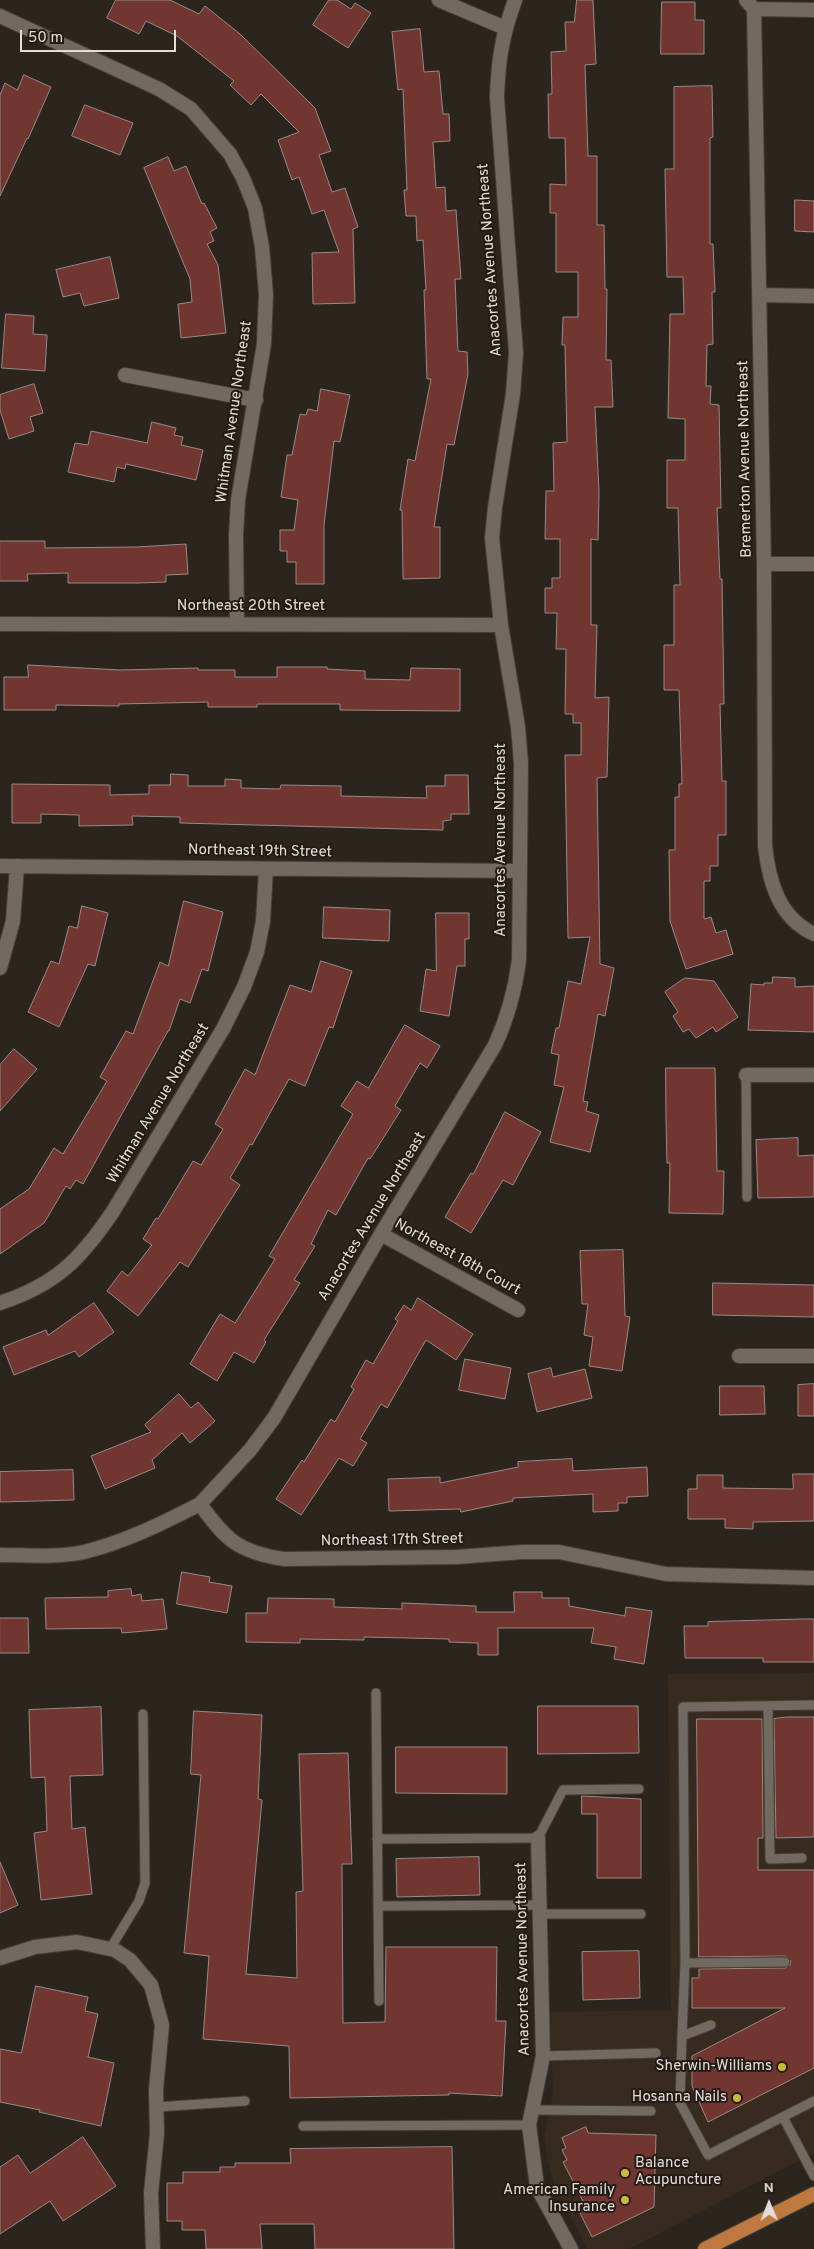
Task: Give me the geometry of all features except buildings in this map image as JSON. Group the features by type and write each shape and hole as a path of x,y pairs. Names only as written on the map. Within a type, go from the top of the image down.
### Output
{"main road":[{"path":"705,2249 814,2194"}],"street":[{"path":"439,0 505,28"},
{"name":"Anacortes Avenue Northeast","path":"200,1504 250,1450 274,1418 381,1234 495,1045 506,1021 515,992 519,960 521,762 518,727 501,625 492,538 516,353 497,98 498,63 505,28 515,0"},
{"path":"750,5 814,10"},
{"name":"Bremerton Avenue Northeast","path":"750,5 760,295 764,564 765,846 772,887 780,905 798,924 814,934"},
{"name":"Whitman Avenue Northeast","path":"0,16 160,89 191,109 230,154 243,178 255,208 262,247 266,294 264,344 238,500 236,535 237,623"},
{"path":"760,295 814,296"},
{"path":"125,375 256,400"},
{"path":"764,564 814,564"},
{"name":"Northeast 20th Street","path":"0,624 501,625"},
{"name":"Northeast 19th Street","path":"0,866 519,872"},
{"path":"0,968 13,921 18,866"},
{"name":"Whitman Avenue Northeast","path":"0,1303 26,1294 74,1262 92,1242 112,1213 223,1029 244,987 257,952 263,922 266,869"},
{"path":"746,1075 814,1075"},
{"name":"Northeast 18th Court","path":"381,1234 518,1310"},
{"path":"739,1356 814,1356"},
{"path":"0,1555 46,1556 82,1552 116,1542 155,1527 200,1504"},
{"name":"Northeast 17th Street","path":"200,1504 230,1541 265,1556 284,1559 559,1552 666,1574 814,1578"},
{"name":"Anacortes Avenue Northeast","path":"538,1838 543,2056 529,2126 537,2186 571,2249"},
{"path":"0,1958 35,1947 77,1942 110,1949 130,1960 151,1985 162,2025 156,2107 158,2134 151,2193 153,2249"}],"lane":[{"path":"746,1075 747,1197"},
{"path":"376,1692 379,2002"},
{"path":"814,1705 683,1707 685,1963 680,2103 708,2155 814,2101"},
{"path":"768,1706 770,1859 802,1858"},
{"path":"110,1949 139,1901 145,1883 143,1714"},
{"path":"377,1839 538,1838 563,1790 639,1789"},
{"path":"378,1906 641,1914"},
{"path":"685,1963 785,1962"},
{"path":"682,2036 711,2025"},
{"path":"543,2056 656,2053"},
{"path":"156,2107 245,2101"},
{"path":"532,2110 651,2111"},
{"path":"783,2117 814,2176"},
{"path":"304,2126 529,2126"}],"shaded area":[{"path":"814,1673 814,2153 629,2249 587,2249 554,2184 547,2157 544,2135 553,2094 550,2012 671,2010 668,1674"}],"place":[{"name":"Sherwin-Williams","path":"782,2067"},
{"name":"Hosanna Nails","path":"737,2098"},
{"name":"Balance Acupuncture","path":"625,2173"},
{"name":"American Family Insurance","path":"625,2200"}]}
